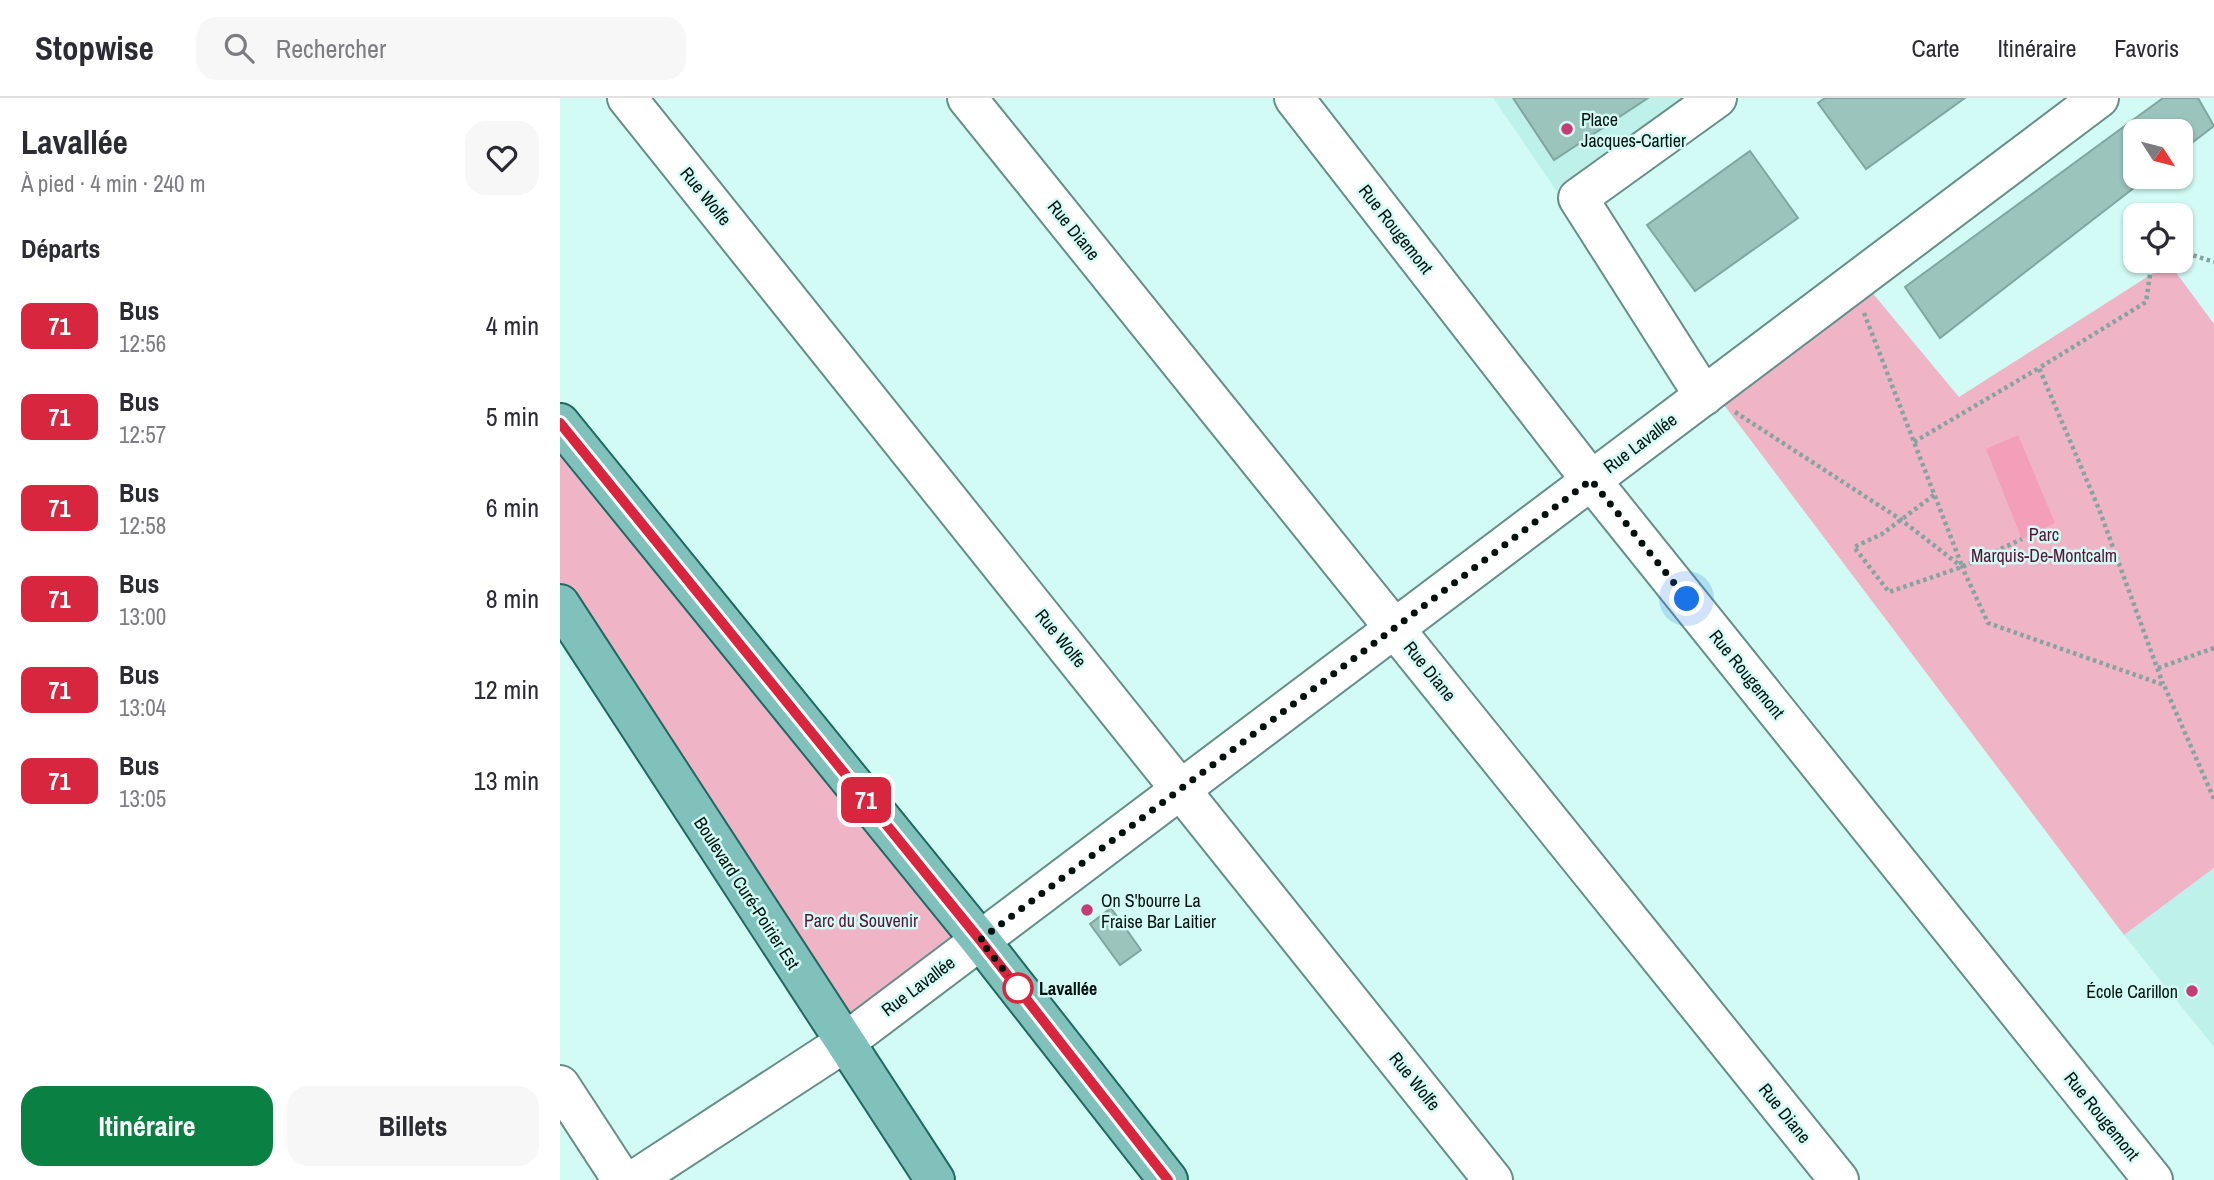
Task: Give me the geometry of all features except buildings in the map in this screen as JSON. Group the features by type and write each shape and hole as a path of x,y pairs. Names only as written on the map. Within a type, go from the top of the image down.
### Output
{"main road":[{"path":"560,423 980,940 1168,1180"},
{"name":"Boulevard Curé-Poirier Est","path":"560,604 934,1180"}],"street":[{"name":"Rue Wolfe","path":"627,98 1493,1180"},
{"name":"Rue Diane","path":"967,98 1839,1180"},
{"name":"Rue Rougemont","path":"1294,98 1591,480 2153,1180"},
{"path":"1704,396 1578,198 1717,98"},
{"name":"Rue Lavallée","path":"634,1180 844,1042 2099,98"},
{"path":"560,1085 622,1180"}],"path":[{"path":"2193,255 2214,262"},
{"path":"1914,442 2146,302 2150,273"},
{"path":"1853,284 1962,567 1988,623 2164,685"},
{"path":"2039,368 2099,509 2164,685 2214,799"},
{"path":"1704,396 1752,421 1900,519 1962,567"},
{"path":"1934,495 1882,534 1854,547 1889,592 1962,567 2022,540"},
{"path":"2158,668 2214,648"}],"shaded area":[{"name":"Place Jacques-Cartier","path":"1493,98 1738,98 1576,219"},
{"path":"2018,435 2055,523 2022,539 1986,449"},
{"name":"École Carillon","path":"2214,868 2214,1047 2124,935"}],"green space":[{"name":"Parc Marquis-De-Montcalm","path":"2153,273 2176,273 2214,324 2214,868 2124,935 1712,389 1860,278 1959,397"},
{"name":"Parc du Souvenir","path":"560,423 980,940 844,1043 560,604"}],"bus line":[{"name":"71","path":"560,423 980,940 1168,1180"}],"place":[{"name":"Place Jacques-Cartier","path":"1567,129"},
{"name":"On S'bourre La Fraise Bar Laitier","path":"1087,910"},
{"name":"Lavallée","path":"1018,988"},
{"name":"École Carillon","path":"2192,991"}],"route":[{"path":"1018,988 1019,990 980,940 1591,480 1687,599"}]}
